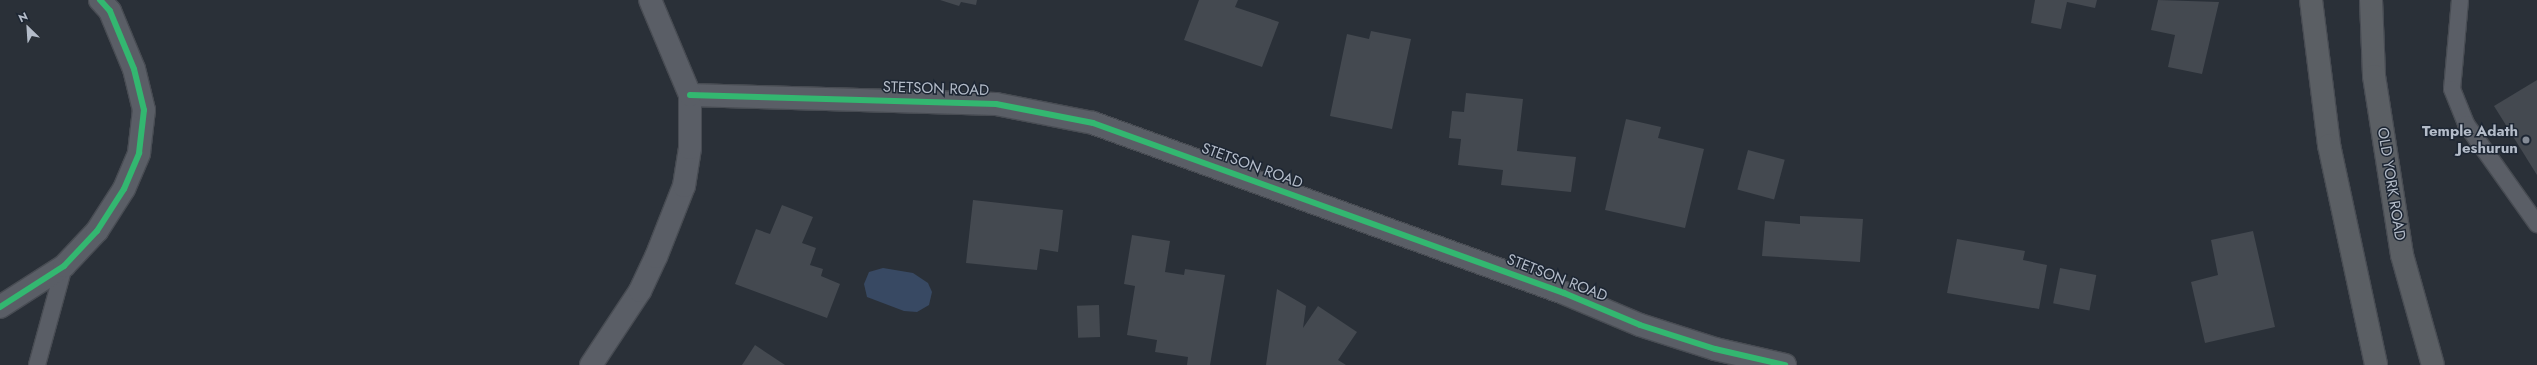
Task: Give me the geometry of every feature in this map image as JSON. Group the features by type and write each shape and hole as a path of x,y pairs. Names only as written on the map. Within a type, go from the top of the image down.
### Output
{"highway":[{"path":"2311,0 2329,145 2376,365"},
{"name":"OLD YORK ROAD","path":"2371,0 2374,76 2402,255 2433,365"}],"street":[{"path":"0,307 64,266 96,231 124,189 139,153 144,110 134,69 110,11 100,0"},
{"path":"591,365 640,291 672,222 690,148 690,95 650,0"},
{"name":"STETSON ROAD","path":"690,95 996,104 1093,123 1564,293 1640,325 1715,349 1785,365"}],"lane":[{"path":"2460,0 2452,89 2466,124 2537,224"},
{"path":"37,365 64,266"}],"water":[{"path":"883,268 913,273 928,283 932,292 929,305 917,312 904,311 867,297 864,284 869,272"}],"building":[{"path":"940,0 977,0 976,5 961,2 959,6"},
{"path":"1199,0 1238,0 1235,7 1279,22 1262,67 1184,40"},
{"path":"2035,0 2097,0 2095,8 2067,2 2061,29 2031,23"},
{"path":"2158,0 2219,2 2202,74 2168,67 2175,35 2151,30"},
{"path":"1371,31 1411,39 1392,129 1330,116 1347,34 1369,39"},
{"name":"Temple Adath Jeshurun","path":"2537,80 2537,175 2494,106"},
{"path":"1466,93 1523,99 1517,151 1576,157 1571,192 1501,185 1503,170 1458,165 1461,139 1449,138 1452,111 1464,112"},
{"path":"1626,119 1661,127 1658,138 1704,149 1685,228 1605,210"},
{"path":"1748,150 1785,160 1774,199 1737,190"},
{"path":"973,200 1063,210 1058,252 1040,249 1037,270 966,263"},
{"path":"782,205 813,217 802,243 816,248 810,265 823,269 821,276 840,284 827,318 735,284 756,229 770,234"},
{"path":"1800,216 1863,219 1860,262 1762,256 1765,221 1800,224"},
{"path":"2253,231 2275,327 2205,343 2191,282 2218,275 2211,240"},
{"path":"1132,235 1170,241 1165,272 1184,275 1185,269 1225,275 1210,365 1187,365 1188,357 1155,352 1157,340 1127,335 1135,286 1124,284"},
{"path":"1957,239 2025,251 2023,260 2047,265 2039,309 1947,293"},
{"path":"2060,268 2096,275 2089,310 2053,303"},
{"path":"1277,289 1306,306 1303,328 1318,306 1357,332 1338,360 1346,365 1266,365"},
{"path":"1099,305 1100,337 1078,338 1077,306"},
{"path":"755,345 785,365 742,365"}],"cycle path":[{"path":"0,307 64,266 97,231 124,189 139,153 144,110 134,69 110,11 100,0"},
{"path":"690,95 996,104 1093,123 1564,293 1640,325 1715,349 1785,365"}],"place":[{"name":"Temple Adath Jeshurun","path":"2526,140"}]}
